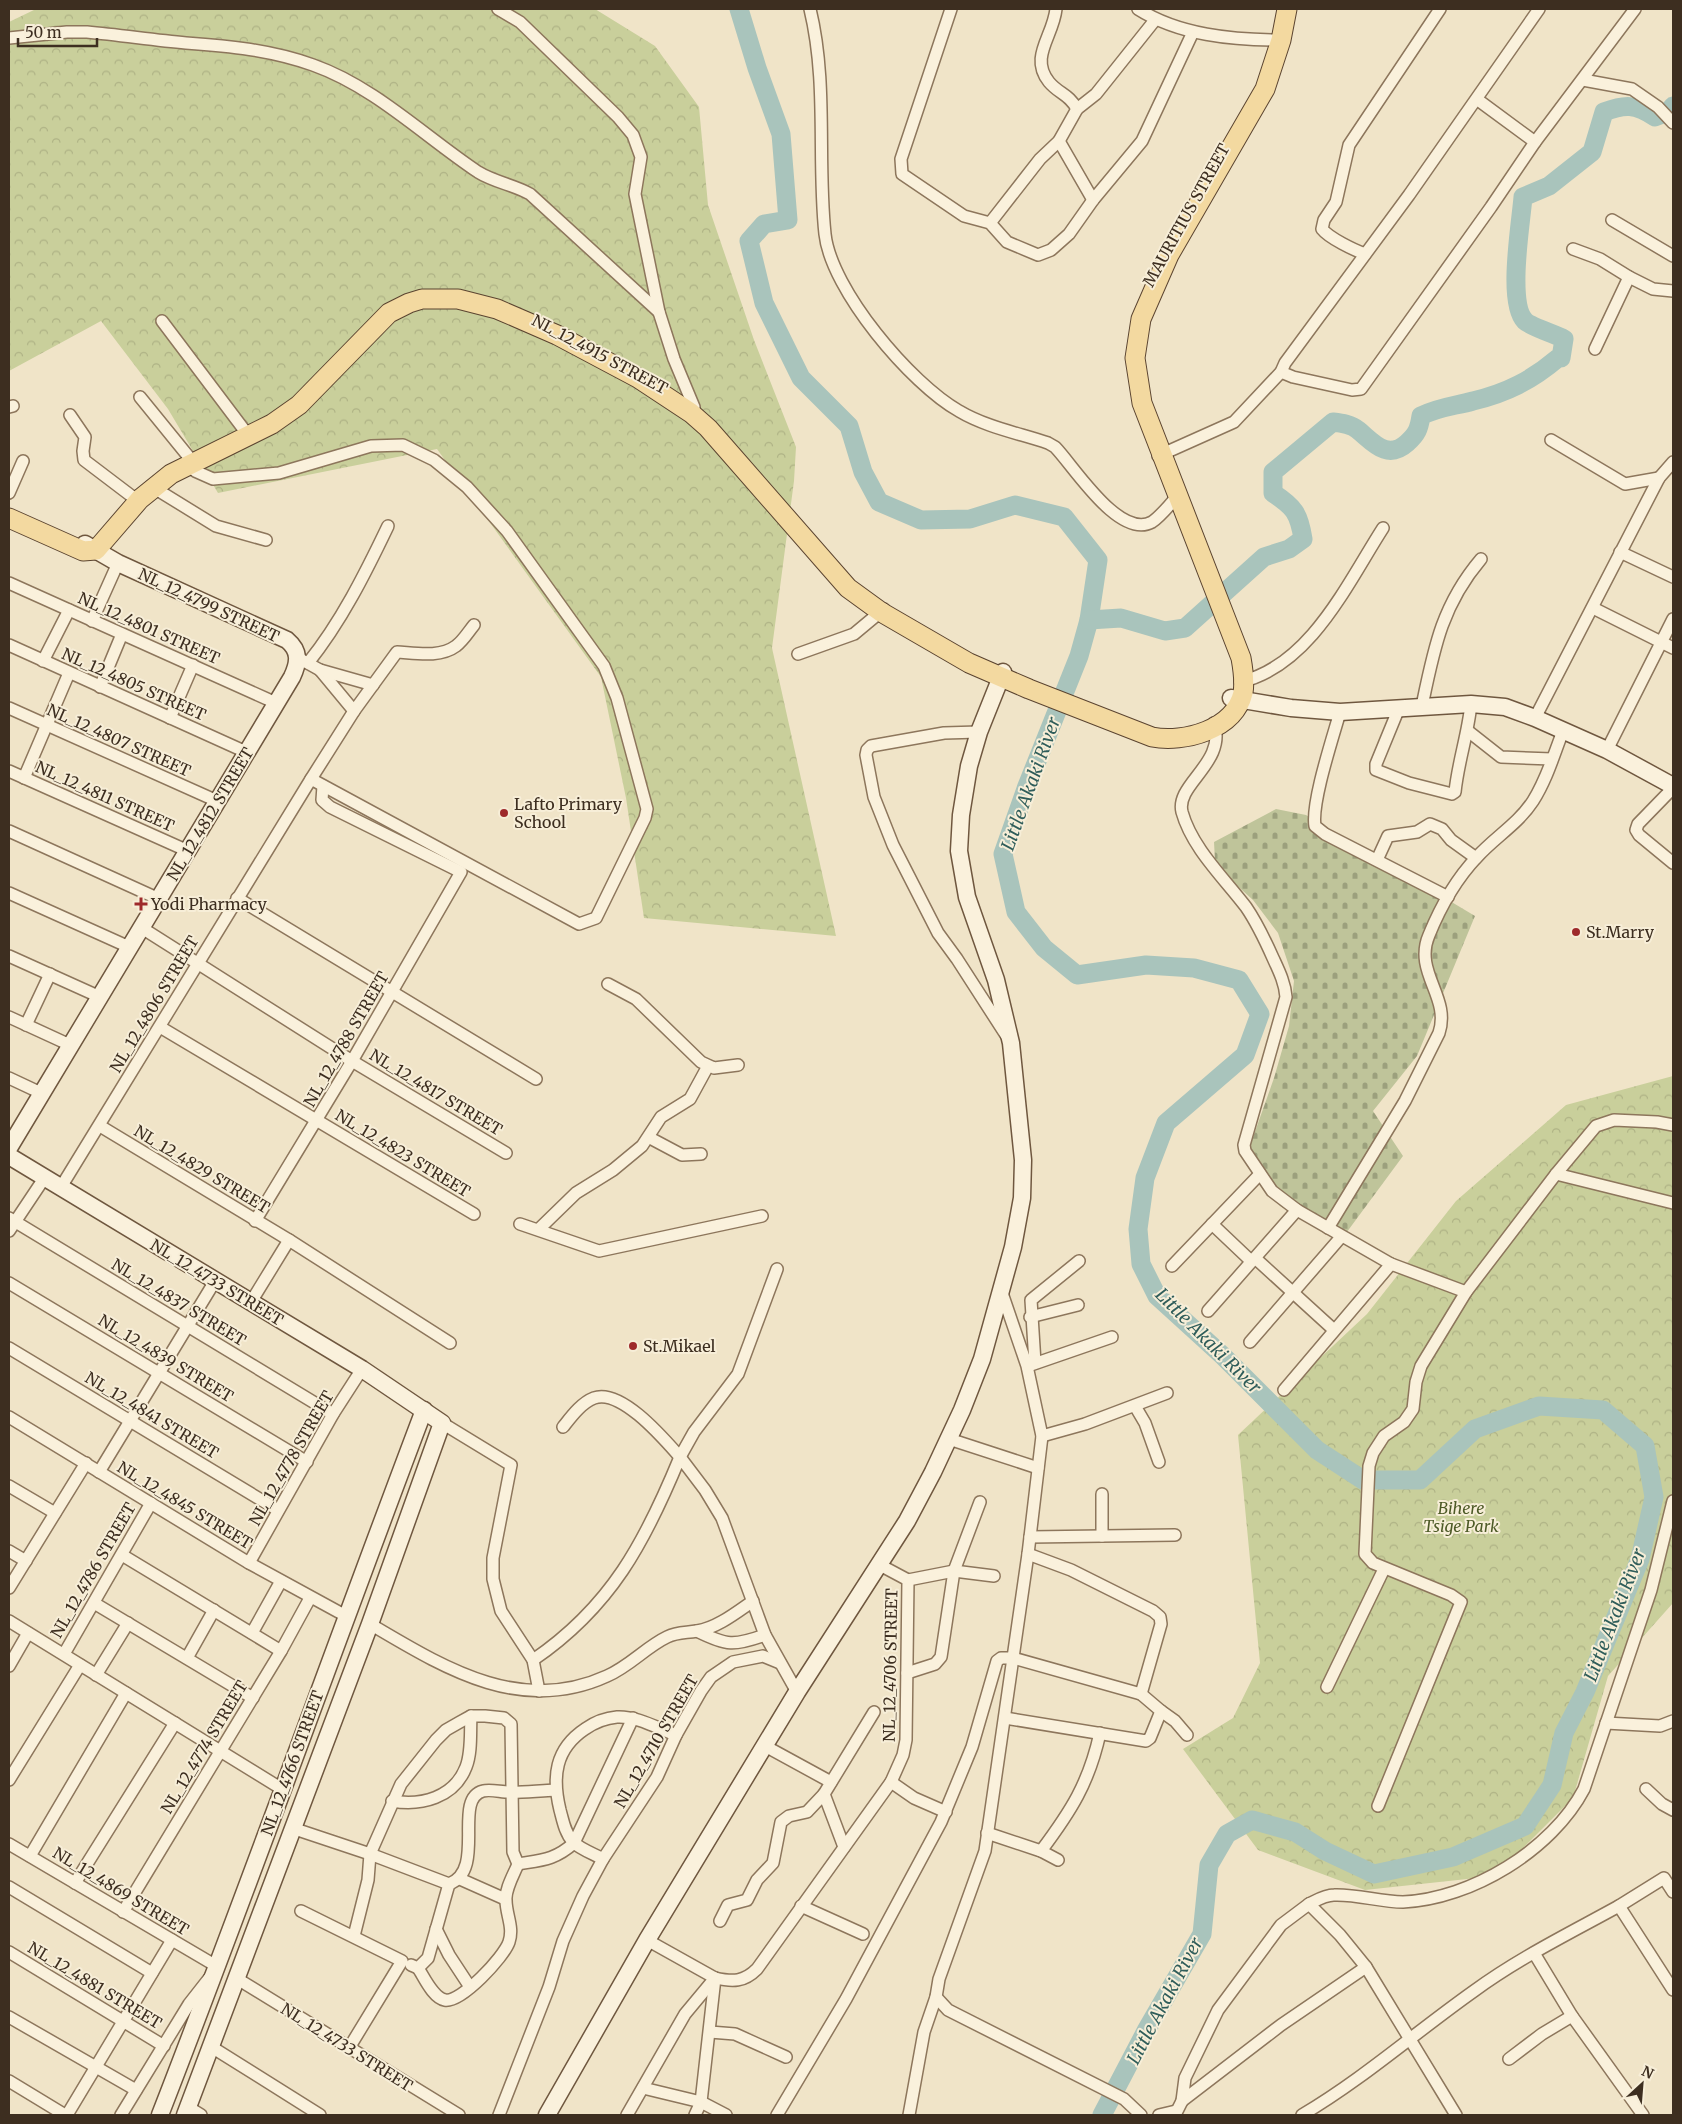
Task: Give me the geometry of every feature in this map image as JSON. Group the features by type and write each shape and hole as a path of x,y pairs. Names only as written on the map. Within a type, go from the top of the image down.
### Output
{"main road":[{"name":"MAURITIUS STREET","path":"1276,9 1276,40"},
{"name":"MAURITIUS STREET","path":"1238,691 1233,658 1223,622 1158,456 1142,403 1135,358 1141,319 1169,255 1265,89 1276,40 1287,9"},
{"name":"NL_12_4915 STREET","path":"90,547 91,540 150,485 189,460 268,420 296,401 386,308 407,297 436,292 476,297 519,311 615,358 694,407 712,424 853,583 884,610"},
{"name":"NL_12_4915 STREET","path":"189,460 272,424 286,415 310,396 383,318 396,309 422,299 458,299 478,303 497,308 558,335 638,378 691,413 708,428 848,588 884,610 1002,674 1087,708 1137,725 1169,732 1214,723"},
{"name":"NL_12_4799 STREET","path":"9,510 90,547 89,552 78,549 9,518"},
{"path":"1214,723 1238,691"}],"street":[{"path":"498,9 520,22 618,117 632,135 641,157 635,194 659,312 674,359 694,407"},
{"path":"810,9 820,65 821,157 828,249 840,279 868,321 920,382 943,401 976,420 1048,442 1055,447 1098,500 1114,514 1133,522 1146,523 1157,517 1175,499"},
{"path":"951,9 931,64 900,167 902,174 964,216 990,223 1008,242 1038,254 1051,250 1069,234 1093,200 1142,140 1193,32"},
{"path":"1056,9 1052,28 1040,58 1041,70 1050,84 1071,99 1076,109"},
{"path":"1138,9 1156,20 1193,32 1276,40"},
{"path":"1158,456 1234,422 1282,372 1282,368 1478,100 1539,9"},
{"path":"1282,372 1293,377 1352,390 1361,389 1492,207 1535,142 1635,9"},
{"path":"1365,254 1351,249 1326,234 1322,229 1324,220 1336,202 1343,163 1349,145 1437,10"},
{"path":"990,223 1040,159 1059,141 1076,109 1096,94 1156,20"},
{"path":"9,38 68,32 88,32 246,48 273,52 313,65 343,78 378,100 477,171 530,194 659,312"},
{"path":"1583,80 1632,89 1658,107 1671,120"},
{"path":"1478,100 1535,142"},
{"path":"1059,141 1093,200"},
{"path":"1612,220 1673,256"},
{"path":"1573,249 1600,259 1652,289 1673,291"},
{"path":"1595,349 1629,277"},
{"path":"162,321 245,431"},
{"path":"140,397 200,475 213,479 266,475 371,446 396,443 412,448 444,466 467,487 507,532 604,666 617,698 647,809 645,818 598,914 593,921 579,924 311,779"},
{"path":"70,415 85,437 82,457 88,464 134,499"},
{"path":"1551,440 1625,484 1659,478"},
{"path":"9,492 22,461"},
{"path":"1535,718 1659,478 1673,462"},
{"path":"150,485 216,526 266,540"},
{"path":"303,661 321,647 353,595 388,526"},
{"path":"1238,691 1308,642 1383,528"},
{"name":"NL_12_4799 STREET","path":"90,547 118,563 287,640 295,647 303,661 320,670 354,711"},
{"path":"1620,552 1673,578"},
{"path":"1422,706 1441,625 1463,580 1481,559"},
{"path":"92,621 118,563"},
{"name":"NL_12_4801 STREET","path":"9,583 276,703"},
{"path":"1592,608 1673,648"},
{"path":"43,661 69,610"},
{"path":"798,654 854,634 884,610"},
{"path":"1607,750 1673,619"},
{"name":"NL_12_4806 STREET","path":"60,1187 100,1126 311,779 354,711 397,652 418,654 452,649 458,645 474,625"},
{"path":"100,687 122,634"},
{"name":"NL_12_4805 STREET","path":"9,645 246,752"},
{"name":"NL_12_4812 STREET","path":"9,1148 246,752 303,661"},
{"path":"170,718 193,665"},
{"path":"320,670 373,685"},
{"path":"24,778 69,673"},
{"path":"547,2115 647,1940 797,1692 906,1521 949,1439 982,1359 1002,1293 1020,1208 1023,1170 1010,1043 996,980 967,897 959,851 961,815 969,766 978,732 1002,674"},
{"path":"1238,691 1340,712 1471,704 1505,707 1535,718 1607,750 1673,787 1638,824 1636,830 1639,835 1673,863"},
{"path":"1400,708 1375,767 1378,772 1445,794 1454,794 1468,731 1471,704"},
{"name":"NL_12_4807 STREET","path":"9,708 217,801"},
{"path":"1340,712 1323,773 1315,818 1316,826 1325,834 1448,897"},
{"path":"1214,723 1214,750 1186,793 1182,813 1195,840 1247,909 1261,932 1286,989 1286,997 1276,1041 1244,1145 1245,1151 1276,1195 1297,1210 1391,1264 1466,1292"},
{"path":"1468,731 1501,757 1552,759"},
{"path":"1328,1228 1405,1101 1439,1033 1442,1023 1442,1008 1424,963 1424,950 1429,935 1448,897 1476,858 1520,818 1533,801 1563,731"},
{"path":"978,732 944,733 871,746 866,750 866,755 874,797 893,845 938,933 957,959 1010,1043"},
{"name":"NL_12_4811 STREET","path":"9,771 188,851"},
{"name":"NL_12_4788 STREET","path":"255,1221 352,1061 462,872 330,807 322,800 322,786"},
{"path":"1377,860 1388,836 1417,832 1430,824 1442,829 1451,840 1476,858"},
{"path":"9,831 159,899"},
{"path":"9,893 130,947"},
{"path":"237,898 536,1079"},
{"name":"NL_12_4817 STREET","path":"142,928 352,1061 506,1153"},
{"path":"9,956 100,996"},
{"path":"26,1025 50,974"},
{"path":"608,984 636,999 708,1066 714,1068 738,1065"},
{"path":"9,1018 70,1045"},
{"name":"NL_12_4823 STREET","path":"160,1027 474,1214"},
{"path":"539,1229 576,1193 629,1158 650,1138 661,1117 690,1099 708,1066"},
{"path":"9,1078 41,1093"},
{"path":"1378,1806 1461,1602 1451,1595 1384,1569 1373,1563 1365,1554 1369,1466 1373,1453 1384,1436 1409,1416 1415,1400 1416,1382 1421,1366 1466,1292 1556,1174 1596,1126 1604,1122 1629,1120 1673,1125"},
{"name":"NL_12_4829 STREET","path":"100,1126 289,1240 450,1343"},
{"path":"650,1138 682,1155 701,1154"},
{"name":"NL_12_4733 STREET","path":"9,1156 362,1369 442,1423"},
{"path":"1172,1266 1260,1174"},
{"path":"1556,1174 1673,1203"},
{"path":"11,1223 44,1177"},
{"path":"1208,1311 1297,1210"},
{"path":"520,1224 539,1229 599,1252 762,1216"},
{"name":"NL_12_4837 STREET","path":"11,1223 188,1325 333,1414"},
{"path":"1212,1224 1334,1330"},
{"path":"1250,1342 1341,1237"},
{"path":"251,1302 289,1240"},
{"path":"909,2115 924,2032 936,1996 939,1978 984,1857 1005,1718 1042,1436 1031,1365 1029,1306 1035,1295 1079,1261"},
{"path":"1284,1390 1391,1264"},
{"path":"533,1660 558,1644 588,1614 628,1565 694,1432 738,1374 777,1269"},
{"path":"99,1472 215,1281"},
{"name":"NL_12_4839 STREET","path":"9,1282 307,1462"},
{"path":"1002,1293 1031,1365"},
{"path":"1030,1317 1078,1305"},
{"path":"1031,1365 1112,1338"},
{"name":"NL_12_4841 STREET","path":"9,1348 278,1510"},
{"name":"NL_12_4778 STREET","path":"249,1563 333,1414 362,1369"},
{"path":"1042,1436 1085,1424 1167,1393"},
{"path":"563,1428 586,1403 595,1397 606,1397 619,1402 653,1426 705,1490 722,1518 765,1635 797,1692"},
{"path":"1135,1406 1145,1423 1159,1462"},
{"name":"NL_12_4766 STREET","path":"160,2115 218,1967 282,1789 424,1410"},
{"name":"NL_12_4845 STREET","path":"9,1417 249,1563 346,1616"},
{"path":"442,1423 510,1465 492,1558 493,1579 501,1611 533,1660 539,1691"},
{"name":"NL_12_4766 STREET","path":"192,2113 210,2046 370,1624 442,1423"},
{"path":"949,1439 1038,1468"},
{"path":"9,1588 86,1463"},
{"path":"9,1486 55,1513"},
{"path":"1102,1494 1102,1536"},
{"path":"1178,2109 1185,2078 1218,2010 1281,1926 1309,1904 1336,1895 1382,1901 1426,1899 1468,1888 1505,1869 1552,1832 1579,1798 1651,1590 1673,1501"},
{"path":"907,1673 935,1664 941,1657 954,1571 980,1502"},
{"name":"NL_12_4786 STREET","path":"64,1654 151,1503"},
{"path":"1030,1537 1175,1536"},
{"path":"9,1551 26,1561"},
{"path":"1028,1554 1099,1583 1154,1611 1160,1617 1161,1624 1142,1694"},
{"path":"122,1555 281,1651"},
{"name":"NL_12_4706 STREET","path":"647,1940 716,1978 738,1981 752,1974 892,1782 903,1755 906,1740 908,1580 878,1564"},
{"path":"1327,1688 1384,1569"},
{"path":"908,1580 954,1571 994,1576"},
{"path":"252,1633 280,1581"},
{"name":"NL_12_4774 STREET","path":"123,1912 281,1651 310,1598"},
{"path":"370,1624 460,1674 492,1683 539,1691 562,1690 607,1677 629,1665 666,1637 683,1631 697,1631 734,1615 753,1601"},
{"path":"94,1603 253,1698"},
{"path":"187,1658 214,1610"},
{"path":"9,1622 282,1789"},
{"path":"96,1675 128,1623"},
{"path":"697,1631 713,1639 739,1644 765,1635"},
{"path":"9,1666 28,1633"},
{"name":"NL_12_4710 STREET","path":"499,2115 549,1987 562,1941 583,1896 603,1859 657,1777 676,1735 711,1677 733,1662 750,1657 763,1656 780,1663"},
{"path":"777,2115 846,1999 946,1812 972,1747 994,1667 1001,1658 1013,1658 1142,1694 1175,1721 1187,1735"},
{"path":"9,1780 80,1665"},
{"path":"30,1856 126,1693"},
{"path":"1005,1718 1147,1740 1161,1711"},
{"path":"720,1922 728,1905 747,1900 760,1876 771,1868 781,1822 789,1816 807,1812 824,1794 874,1712"},
{"path":"392,1801 408,1804 423,1803 452,1788 466,1766 471,1716"},
{"path":"301,1911 418,1968 433,1990 445,2000 463,1995 500,1958 508,1944 510,1921 505,1899 518,1864 513,1852 511,1724 504,1718 471,1716 446,1730 401,1784 370,1854 368,1880 354,1936"},
{"name":"NL_12_4710 STREET","path":"518,1864 550,1859 562,1854 574,1843 633,1718 618,1717 602,1720 573,1737 559,1758 555,1790 564,1828 574,1843"},
{"path":"633,1718 676,1735"},
{"path":"1606,1723 1660,1726 1673,1721"},
{"path":"75,1883 175,1723"},
{"path":"1041,1851 1066,1818 1076,1801 1092,1767 1100,1734"},
{"path":"765,1746 831,1782"},
{"path":"892,1782 914,1798 946,1812"},
{"path":"1646,1789 1662,1804 1673,1810"},
{"path":"292,1828 370,1854 449,1884 460,1879 467,1861 470,1805 473,1798 484,1790 511,1792 555,1790"},
{"path":"824,1794 844,1847"},
{"path":"987,1833 1041,1851 1058,1860"},
{"path":"574,1843 603,1859"},
{"name":"NL_12_4869 STREET","path":"9,1845 218,1967"},
{"path":"1302,2115 1366,2074 1475,1990 1534,1953 1618,1906 1664,1878 1673,1870"},
{"path":"1664,1878 1673,1892"},
{"path":"460,1879 505,1899"},
{"path":"418,1968 428,1958 449,1884"},
{"path":"9,1887 152,1972"},
{"path":"1309,1904 1340,1935 1366,1967 1410,2040 1451,2114"},
{"path":"801,1906 863,1934"},
{"path":"1618,1906 1673,1990"},
{"path":"436,1929 449,1955 470,1987"},
{"path":"9,2081 66,2115 172,1940"},
{"name":"NL_12_4881 STREET","path":"9,1952 164,2046"},
{"path":"1534,1953 1572,2016 1643,2115"},
{"path":"428,1958 449,1955"},
{"path":"349,2048 402,1961"},
{"path":"121,2115 199,1990 218,1967"},
{"path":"1159,2115 1178,2109 1281,2025 1366,1967"},
{"name":"NL_12_4733 STREET","path":"236,1978 459,2115"},
{"path":"695,2115 700,2102 716,1978"},
{"path":"627,2115 685,2014 716,1978"},
{"path":"936,1996 948,2010 1124,2099 1141,2115"},
{"path":"1509,2059 1542,2034 1572,2016"},
{"path":"9,2017 95,2069 136,2090"},
{"path":"710,2032 735,2034 786,2057"},
{"path":"210,2046 320,2115"},
{"path":"643,2088 700,2102 726,2115"}],"green space":[{"path":"36,9 595,9 655,46 699,107 708,205 754,340 796,447 794,481 772,648 836,936 644,918 626,798 601,677 437,449 218,493 168,409 101,321 9,371 9,22"},
{"path":"1276,809 1306,815 1475,916 1417,1056 1373,1111 1403,1156 1341,1240 1280,1206 1246,1157 1274,1078 1289,1026 1294,981 1278,933 1253,900 1232,881 1215,861 1214,842"},
{"name":"Bihere Tsige Park","path":"1673,1076 1673,1603 1608,1676 1573,1798 1495,1876 1365,1890 1258,1850 1183,1749 1233,1718 1260,1663 1238,1435 1367,1314 1456,1201 1566,1105"}],"waterway":[{"name":"Little Akaki River","path":"739,9 757,68 781,134 788,220 764,224 749,241 764,303 801,378 849,426 863,472 879,502 921,520 970,519 1015,505 1064,517 1098,560 1089,620 1079,656 1027,786 1003,854 1016,912 1044,948 1077,975 1146,965 1194,968 1239,980 1260,1014 1245,1055 1166,1123 1145,1178 1138,1229 1141,1264 1157,1296 1223,1356 1317,1450 1363,1480 1420,1480 1475,1429 1539,1406 1603,1410 1645,1446 1654,1497 1640,1559 1585,1692 1564,1733 1552,1785 1525,1826 1453,1857 1374,1874 1325,1851 1295,1832 1252,1820 1227,1834 1209,1865 1202,1934 1147,2029 1102,2115"},
{"path":"1089,620 1121,618 1165,631 1185,628 1264,557 1289,549 1303,539 1300,523 1291,507 1273,493 1273,472 1333,422 1352,426 1381,448 1393,450 1400,448 1413,437 1421,416 1508,390 1539,373 1558,358 1561,358 1564,339 1528,323 1520,312 1517,298 1516,262 1523,197 1549,186 1592,152 1604,112 1630,107 1642,110 1655,117 1668,112 1673,106"}],"place":[{"name":"Lafto Primary School","path":"504,813"},
{"name":"Yodi Pharmacy","path":"141,904"},
{"name":"St.Marry","path":"1576,932"},
{"name":"St.Mikael","path":"633,1346"}]}
